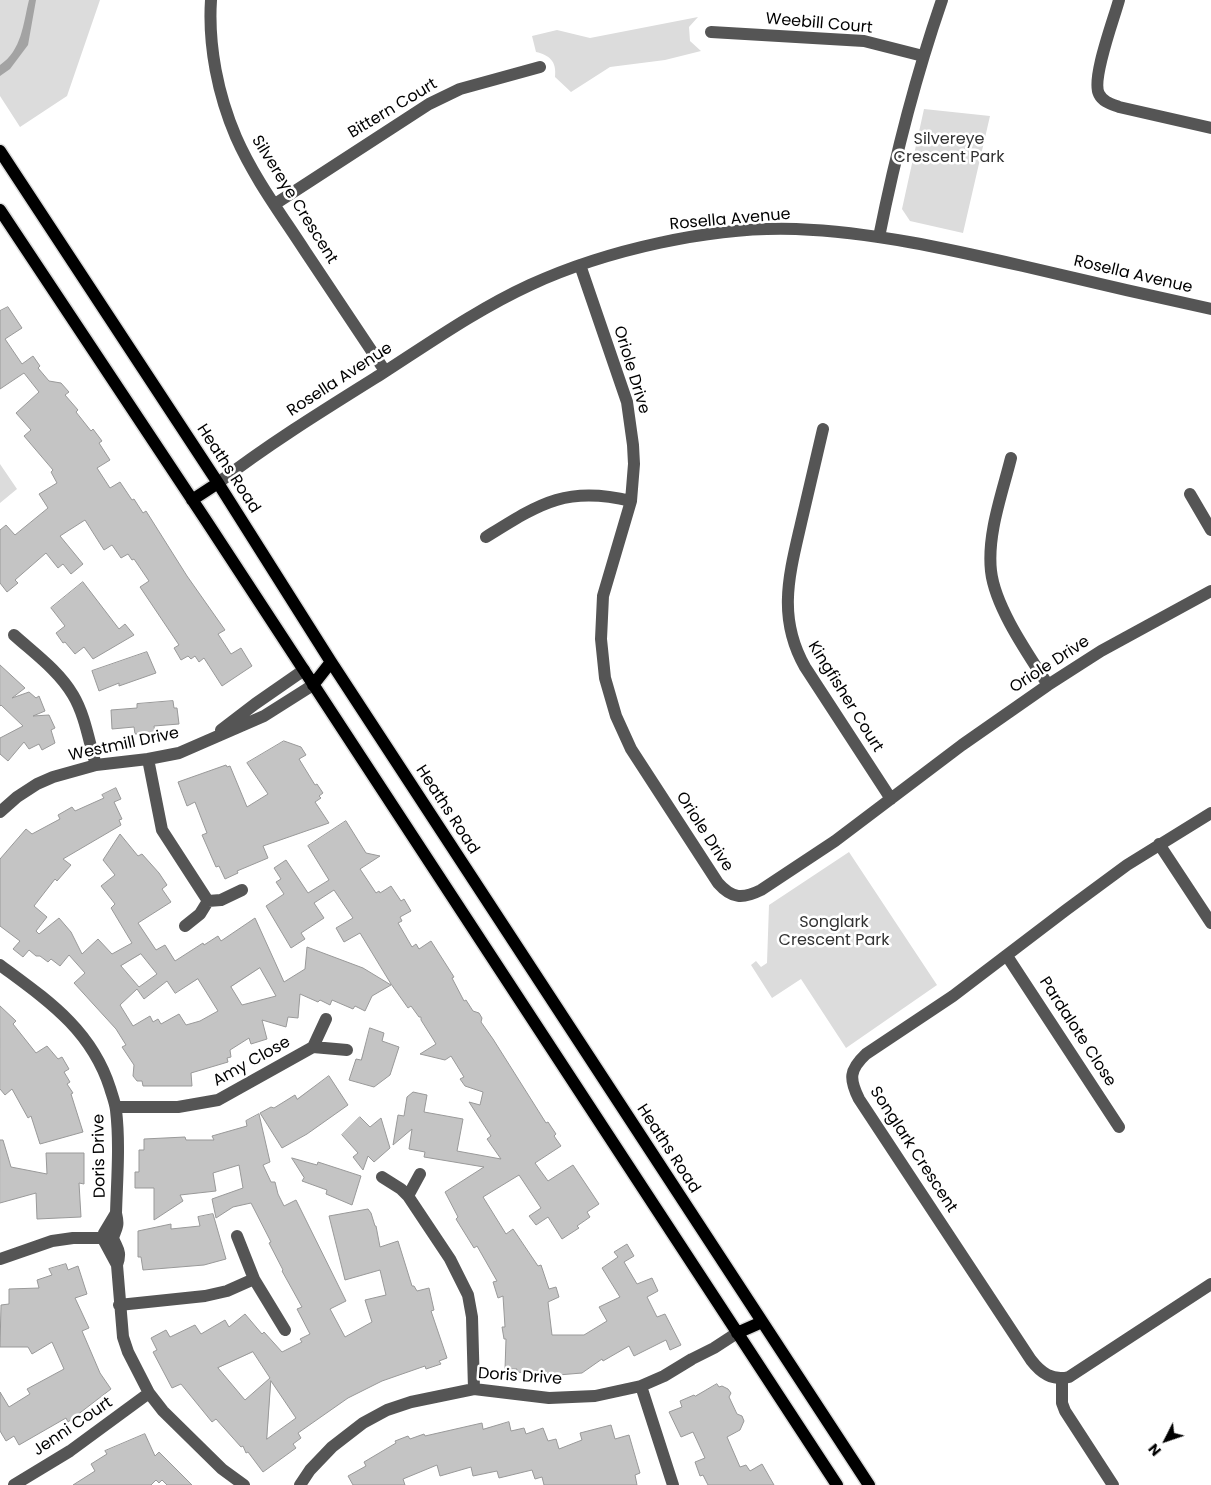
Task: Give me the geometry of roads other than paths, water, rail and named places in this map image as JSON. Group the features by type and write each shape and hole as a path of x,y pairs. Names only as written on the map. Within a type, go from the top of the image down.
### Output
{"main road":[{"name":"Heaths Road","path":"0,151 218,483 331,662 869,1485"},
{"path":"0,210 304,670 837,1485"},
{"path":"192,500 218,483"},
{"path":"304,670 331,662"},
{"path":"313,685 331,662"},
{"path":"737,1333 762,1322"}],"street":[{"name":"Silvereye Crescent","path":"211,0 215,68 229,120 247,158 275,204 385,371"},
{"path":"879,237 900,137 923,56 942,0"},
{"path":"1119,0 1097,73 1097,88 1101,98 1118,107 1211,128"},
{"name":"Weebill Court","path":"711,32 864,41 923,56"},
{"name":"Bittern Court","path":"275,204 429,104 460,89 540,67"},
{"name":"Rosella Avenue","path":"218,483 298,426 458,324 500,300 580,265 640,248 709,235 792,229 879,237 955,251 1211,309"},
{"name":"Oriole Drive","path":"580,265 618,375 631,423 634,464 631,501 603,596 601,639 605,678 616,716 631,749 723,888 734,895 750,896 761,890 814,856 962,745 1048,685 1101,651 1211,591"},
{"name":"Kingfisher Court","path":"823,429 788,587 790,631 794,645 805,667 892,799"},
{"path":"1010,458 991,542 991,572 1000,603 1048,685"},
{"path":"486,537 535,507 560,498 590,494 631,501"},
{"path":"1190,494 1211,530"},
{"path":"14,635 64,682 74,696 96,765"},
{"name":"Westmill Drive","path":"205,742 304,670"},
{"name":"Westmill Drive","path":"0,812 17,797 37,784 53,777 96,765 148,759 179,753 264,716 313,685"},
{"path":"148,759 162,830 208,902"},
{"name":"Songlark Crescent","path":"1062,1379 1040,1372 1031,1360 860,1099 852,1081 852,1074 855,1064 866,1054 953,996 1066,910 1159,844 1211,813"},
{"path":"1159,844 1211,923"},
{"path":"185,926 200,914 208,902 221,900 242,890"},
{"name":"Pardalote Close","path":"1007,956 1119,1127"},
{"name":"Doris Drive","path":"0,965 58,1009 80,1032 96,1055 103,1070 116,1107 118,1133 116,1213 104,1233 108,1238"},
{"name":"Amy Close","path":"116,1107 178,1107 218,1100 313,1046 326,1019"},
{"name":"Amy Close","path":"313,1046 347,1050"},
{"path":"408,1196 420,1174"},
{"path":"382,1178 401,1189 408,1196 450,1259 468,1295 472,1317 474,1388"},
{"path":"237,1236 254,1279 285,1330"},
{"path":"0,1259 52,1241 73,1238 108,1238"},
{"path":"108,1238 104,1242 116,1265 122,1337 149,1393 163,1411 222,1468 244,1485"},
{"path":"119,1305 205,1296 227,1291 254,1279"},
{"path":"1113,1485 1065,1411 1062,1403 1062,1379 1078,1372 1210,1287"},
{"name":"Doris Drive","path":"300,1485 310,1470 332,1447 363,1423 387,1410 411,1402 474,1388 549,1398 595,1396 641,1386 664,1376 737,1333"},
{"path":"641,1386 673,1485"},
{"name":"Jenni Court","path":"14,1485 70,1451 149,1393"},
{"path":"222,1468 233,1485"},
{"name":"Doris Drive","path":"288,1485 303,1472 310,1470"}],"park label":[{"name":"Silvereye Crescent Park","path":"949,149"},
{"name":"Songlark Crescent Park","path":"834,932"}]}
